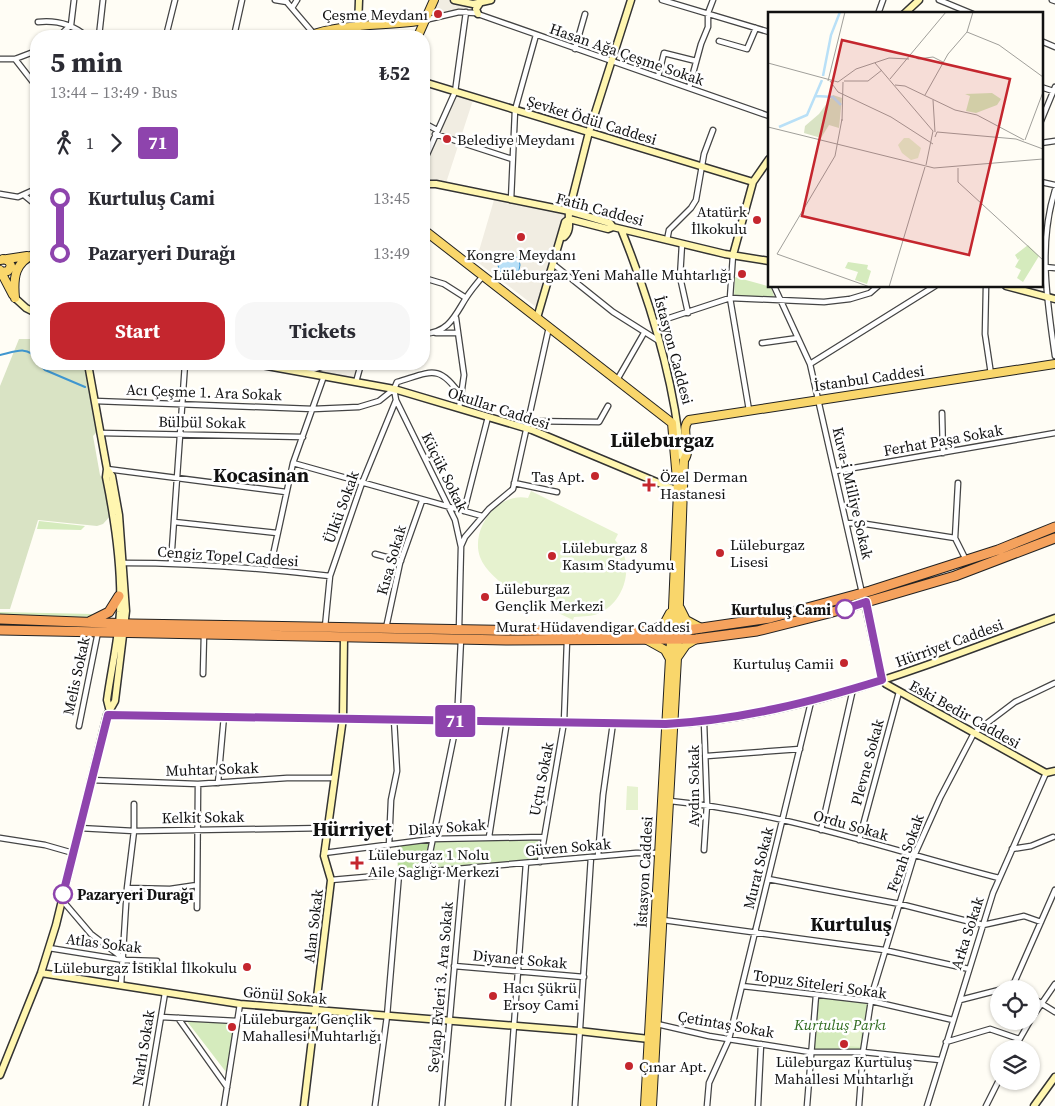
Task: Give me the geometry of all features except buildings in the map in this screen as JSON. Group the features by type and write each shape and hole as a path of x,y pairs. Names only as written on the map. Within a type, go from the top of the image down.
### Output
{"highway":[{"name":"Murat Hüdavendigar Caddesi","path":"674,635 701,628 770,618 862,593 966,560 1055,527"},
{"name":"Murat Hüdavendigar Caddesi","path":"121,628 204,634 344,637 567,640 674,635 696,639 757,631 866,602 955,576 1055,538"},
{"path":"86,623 109,612 119,596"},
{"path":"0,620 86,623 121,628"},
{"name":"Murat Hüdavendigar Caddesi","path":"121,628 326,627 459,629 646,636"},
{"path":"0,630 98,632 121,628"}],"main road":[{"path":"421,30 434,0"},
{"path":"330,30 425,20"},
{"path":"430,235 675,423 682,492"},
{"path":"1,259 30,255"},
{"path":"15,298 14,279 18,266 24,259 30,256"},
{"path":"1,259 10,262 11,267 8,272 1,271"},
{"path":"1,271 15,298"},
{"name":"İstanbul Caddesi","path":"687,421 1055,364"},
{"path":"684,460 687,454 687,421"},
{"name":"İstasyon Caddesi","path":"645,1106 653,1039 657,1024 658,853 661,800 670,724 684,460"},
{"path":"696,639 684,646 674,661 664,650 646,636 664,624 676,607 686,620 701,628"},
{"name":"İstasyon Caddesi","path":"652,1106 653,1039 659,920 667,853 670,801 670,724"},
{"path":"661,800 670,801"},
{"path":"658,853 667,853"}],"street":[{"path":"66,30 72,25 74,0"},
{"path":"100,30 103,0"},
{"path":"168,30 175,0"},
{"path":"235,30 242,0"},
{"path":"275,0 286,1 307,30"},
{"path":"292,8 297,0"},
{"path":"358,30 359,0"},
{"path":"454,0 467,4 491,0"},
{"path":"537,318 564,222 569,215 589,132 631,0"},
{"path":"662,0 768,32"},
{"path":"689,88 708,26 708,13 713,0"},
{"path":"879,12 883,0"},
{"path":"906,12 919,0"},
{"path":"940,0 968,12"},
{"path":"478,14 477,6 480,3"},
{"path":"425,20 466,12 455,92 430,146"},
{"name":"Hasan Ağa Çeşme Sokak","path":"466,12 478,14 536,36 768,116"},
{"path":"575,49 585,14"},
{"path":"38,22 50,21 72,25 78,30"},
{"path":"719,41 748,49 756,28"},
{"path":"511,201 514,110 536,36"},
{"path":"1042,41 1055,47"},
{"path":"0,60 15,59 30,53"},
{"path":"658,77 664,53 696,61"},
{"path":"15,59 30,78"},
{"name":"Şevket Ödül Caddesi","path":"430,84 754,182"},
{"path":"1042,119 1054,89"},
{"path":"430,128 436,132 512,159"},
{"path":"667,240 669,230 694,204 704,154 714,130"},
{"path":"1042,143 1055,141"},
{"path":"749,410 730,298 733,255 754,182 768,161"},
{"path":"1042,182 1055,186"},
{"name":"Fatih Caddesi","path":"430,184 610,223 613,227 768,263"},
{"path":"1055,190 1048,211 1043,258 1055,356"},
{"path":"24,196 30,192"},
{"path":"0,194 24,196 30,200"},
{"name":"İstasyon Caddesi","path":"621,229 659,341 681,456 684,460"},
{"path":"682,244 680,277 688,313"},
{"path":"552,264 644,333 659,341"},
{"path":"1045,267 1055,268"},
{"path":"434,333 446,327 456,318 466,298 483,276"},
{"path":"430,280 444,284 466,298"},
{"name":"Kuva-i Milliye Sokak","path":"775,288 810,364 836,471 862,593"},
{"path":"654,323 730,298 781,302 824,302 850,299 870,293 876,288"},
{"path":"810,364 932,288"},
{"path":"986,288 985,334 992,374"},
{"path":"1013,288 1055,299"},
{"path":"15,298 30,310"},
{"path":"456,318 464,375 459,408"},
{"path":"461,547 465,537 482,516 508,494 514,484 530,421 549,327"},
{"path":"430,333 457,333"},
{"path":"617,380 644,333"},
{"path":"762,343 798,338"},
{"path":"0,1075 41,973 62,900 108,711 107,700 121,628 124,563 112,476 107,469 89,370"},
{"path":"171,563 185,370"},
{"name":"Okullar Caddesi","path":"289,370 394,389 528,429 682,492"},
{"path":"305,373 313,370"},
{"path":"356,382 359,370"},
{"name":"Acı Çeşme 1. Ara Sokak","path":"95,401 183,402 313,409 358,407 379,401 394,389 397,382 434,372 442,374 450,380 461,396"},
{"path":"270,570 293,463 324,376"},
{"name":"Küçük Sokak","path":"394,389 396,400 455,520 461,547 459,629"},
{"name":"Ülkü Sokak","path":"326,627 330,576 362,483 396,400"},
{"path":"530,421 599,422 608,406"},
{"path":"942,413 943,453"},
{"path":"464,511 488,417"},
{"name":"İstanbul Caddesi","path":"675,423 687,421"},
{"name":"Bülbül Sokak","path":"100,432 303,436"},
{"name":"Ferhat Paşa Sokak","path":"836,471 1055,433"},
{"path":"293,463 422,501 482,516"},
{"path":"107,469 286,492"},
{"path":"958,483 955,538 966,560"},
{"path":"514,484 557,492"},
{"name":"Kısa Sokak","path":"386,628 401,561 422,501"},
{"path":"174,522 277,533"},
{"path":"847,523 866,524 955,538"},
{"path":"119,528 121,628"},
{"path":"375,554 401,561"},
{"name":"Cengiz Topel Caddesi","path":"124,563 171,563 330,576"},
{"path":"866,602 882,680"},
{"name":"Hürriyet Caddesi","path":"108,711 224,716 457,721 670,724 704,722 750,715 811,702 882,680 1055,618"},
{"name":"Melis Sokak","path":"78,726 98,632"},
{"path":"203,674 204,634"},
{"name":"Alan Sokak","path":"304,1106 331,880 324,853 343,718 344,637"},
{"path":"426,872 457,721 461,639"},
{"name":"Uçtu Sokak","path":"540,862 564,722 567,640"},
{"name":"Eski Bedir Caddesi","path":"882,680 900,692 1046,773"},
{"path":"974,733 1015,702 1055,683"},
{"path":"820,830 853,689"},
{"name":"Plevne Sokak","path":"859,840 900,692"},
{"name":"Murat Sokak","path":"707,1106 709,1083 729,1039 811,702"},
{"path":"218,783 224,716"},
{"path":"388,845 391,800 397,771 394,719"},
{"path":"489,837 507,721"},
{"name":"Aydın Sokak","path":"704,722 707,756 707,804 704,850"},
{"path":"598,856 603,795 613,723"},
{"name":"Ferah Sokak","path":"859,1106 863,1052 871,1001 884,950 914,856 940,798 974,733"},
{"path":"707,756 800,749"},
{"path":"1046,773 1055,771"},
{"name":"Arka Sokak","path":"927,1106 999,878 1046,773"},
{"name":"Muhtar Sokak","path":"90,780 198,784 287,778 335,778"},
{"path":"196,908 198,784"},
{"name":"Ordu Sokak","path":"670,801 707,804 782,819 999,878"},
{"path":"121,985 127,888 134,831 134,804"},
{"name":"Kelkit Sokak","path":"79,828 134,831 327,828"},
{"name":"Dilay Sokak","path":"324,853 432,839 543,836"},
{"path":"0,838 45,845 73,853"},
{"path":"1012,849 1030,846 1053,838"},
{"name":"Güven Sokak","path":"331,880 462,870 598,856 658,853"},
{"path":"575,1106 591,857"},
{"path":"508,1106 526,863"},
{"name":"Seylap Evleri 3. Ara Sokak","path":"442,1106 462,870"},
{"path":"375,1106 387,1016 400,874"},
{"path":"768,879 900,904 983,925 1024,916 1041,922"},
{"path":"127,888 170,889 197,884"},
{"path":"1015,980 1055,890"},
{"path":"62,900 90,934 124,960"},
{"path":"659,920 884,950 969,969"},
{"name":"Atlas Sokak","path":"49,948 124,960 157,961"},
{"name":"Diyanet Sokak","path":"454,966 584,977"},
{"name":"Gönül Sokak","path":"41,973 121,985 164,994 240,1004 579,1031 653,1039"},
{"path":"1055,984 1041,1004 1055,1012"},
{"name":"Topuz Siteleri Sokak","path":"742,986 871,1001 953,1020"},
{"path":"960,1000 990,992"},
{"name":"Narlı Sokak","path":"146,1106 164,994"},
{"path":"807,1106 816,995"},
{"path":"224,1106 240,1004"},
{"path":"161,1017 237,1021"},
{"path":"178,1018 227,1087"},
{"name":"Çetintaş Sokak","path":"657,1024 729,1039 810,1052 863,1052 940,1060"},
{"path":"946,1042 990,1029 1019,1039 1024,1030"},
{"path":"758,1106 761,1044"},
{"path":"1034,1106 1055,1078"},
{"path":"986,1106 994,1090"}],"green space":[{"path":"735,277 771,288 775,299 734,297"},
{"path":"19,339 30,339 30,370 85,370 97,432 93,436 100,475 107,484 112,514 103,524 97,526 38,520 10,609 0,609 0,386"},
{"name":"Lüleburgaz 8 Kasım Stadyumu","path":"531,491 618,534 615,540 625,558 625,579 617,598 611,606 599,614 574,617 573,620 552,610 557,600 516,582 511,592 489,572 482,562 478,546 479,535 489,514 506,500 517,497 528,498"},
{"path":"39,521 85,526 81,530 37,529"},
{"path":"0,612 92,614 92,617 0,616"},
{"path":"627,786 638,787 638,810 626,810"},
{"path":"538,840 537,859 430,869 434,842"},
{"path":"429,842 424,869 398,872 397,846"},
{"name":"Kurtuluş Parkı","path":"817,997 868,1002 861,1050 813,1049"},
{"path":"186,1020 235,1022 226,1072"},
{"path":"847,1022 861,1023 861,1047 846,1046"}],"shaded area":[{"name":"Çeşme Meydanı","path":"435,0 450,0 466,8 426,19"},
{"name":"Belediye Meydanı","path":"455,92 474,97 445,186 430,185 430,148"},
{"name":"Kongre Meydanı","path":"494,200 566,213 536,307 476,261"},
{"path":"320,370 358,370 356,378 318,371"}],"water":[{"path":"509,254 517,257 520,265 517,273 509,276 501,273 498,265 501,257"}],"waterway":[{"path":"0,355 15,351 30,353"},
{"path":"45,370 85,387"}],"bus line":[{"name":"71","path":"63,894 90,780 108,715 666,724 704,722 750,715 811,702 882,680 866,602 845,609"}],"place":[{"name":"Çeşme Meydanı","path":"438,14"},
{"name":"Belediye Meydanı","path":"447,139"},
{"name":"Atatürk İlkokulu","path":"757,220"},
{"name":"Kongre Meydanı","path":"521,237"},
{"name":"Lüleburgaz Yeni Mahalle Muhtarlığı","path":"742,274"},
{"name":"Taş Apt.","path":"595,476"},
{"name":"Özel Derman Hastanesi","path":"649,485"},
{"name":"Lüleburgaz Lisesi","path":"720,553"},
{"name":"Lüleburgaz 8 Kasım Stadyumu","path":"552,556"},
{"name":"Lüleburgaz Gençlik Merkezi","path":"485,597"},
{"name":"Kurtuluş Cami","path":"845,609"},
{"name":"Kurtuluş Camii","path":"844,663"},
{"name":"Lüleburgaz 1 Nolu Aile Sağlığı Merkezi","path":"357,863"},
{"name":"Pazaryeri Durağı","path":"63,894"},
{"name":"Lüleburgaz İstiklal İlkokulu","path":"247,967"},
{"name":"Hacı Şükrü Ersoy Cami","path":"493,996"},
{"name":"Lüleburgaz Gençlik Mahallesi Muhtarlığı","path":"232,1027"},
{"name":"Lüleburgaz Kurtuluş Mahallesi Muhtarlığı","path":"844,1044"},
{"name":"Çınar Apt.","path":"629,1066"}],"district":[{"name":"Lüleburgaz","path":"662,440"},
{"name":"Kocasinan","path":"261,475"},
{"name":"Hürriyet","path":"352,829"},
{"name":"Kurtuluş","path":"851,924"}]}
